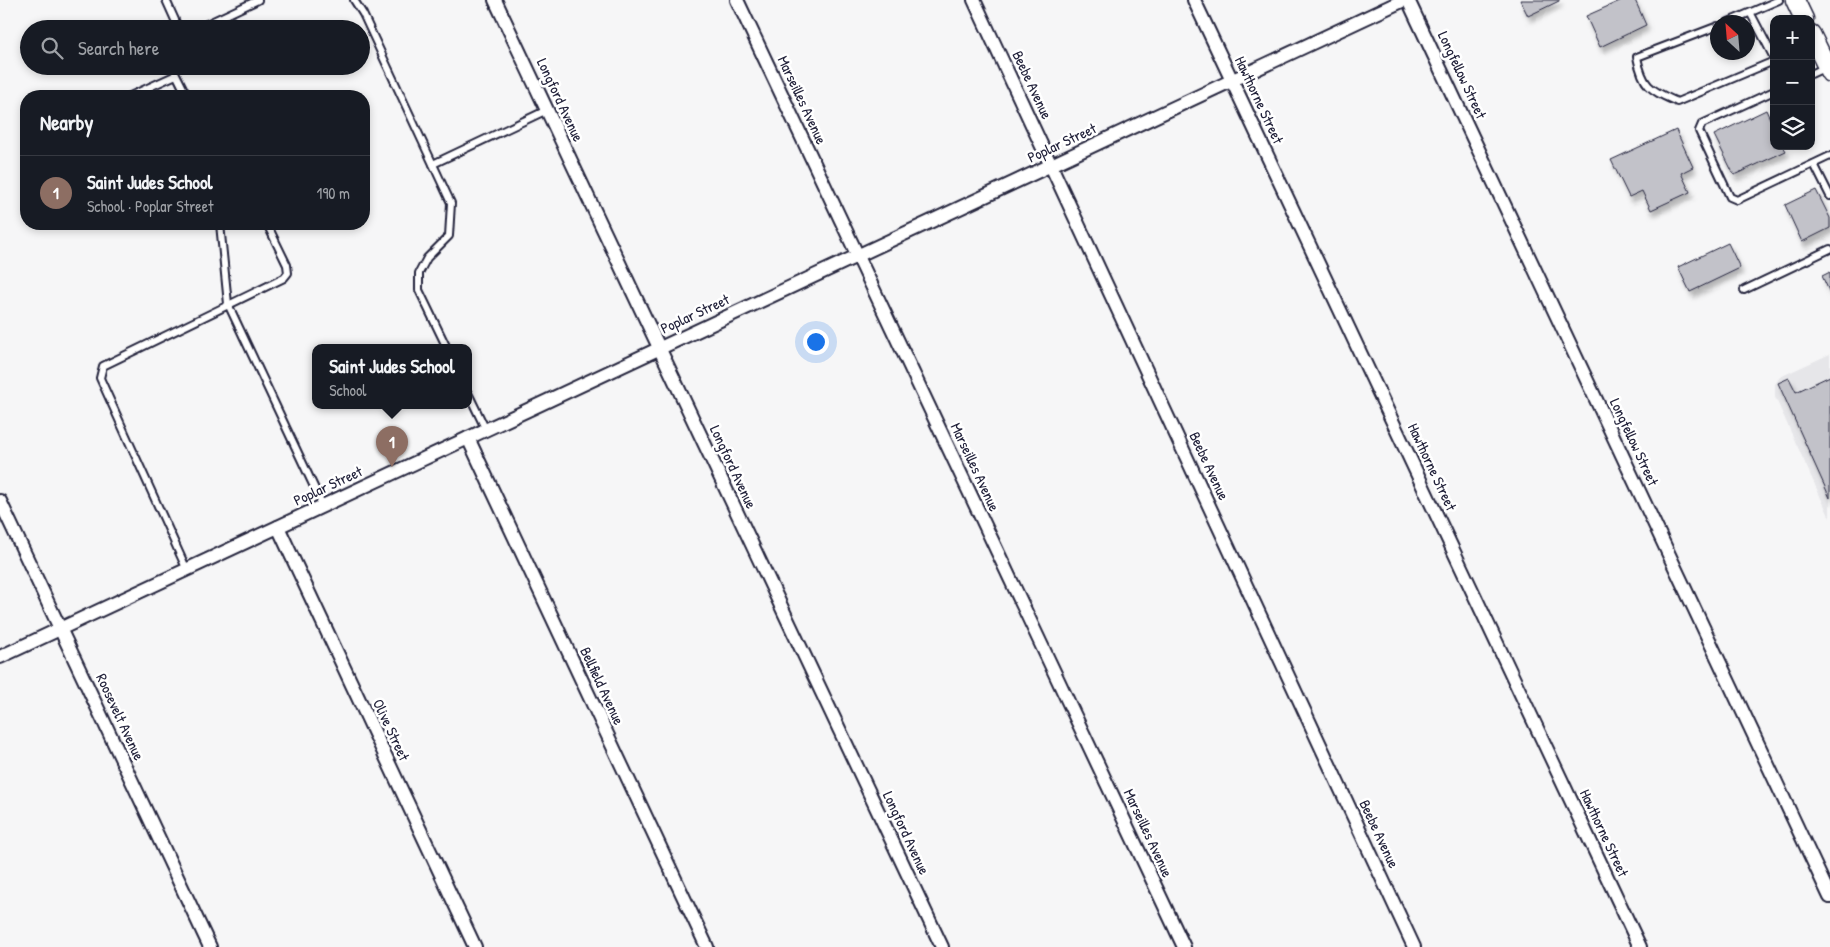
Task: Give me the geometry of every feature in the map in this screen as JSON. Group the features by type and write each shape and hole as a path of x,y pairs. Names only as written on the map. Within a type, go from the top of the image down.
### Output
{"main road":[{"path":"1795,0 1802,15"},
{"path":"1815,46 1823,71"}],"street":[{"name":"Longford Avenue","path":"495,0 942,947"},
{"name":"Marseilles Avenue","path":"737,0 1184,947"},
{"name":"Beebe Avenue","path":"974,0 1414,947"},
{"name":"Hawthorne Street","path":"1194,0 1640,947"},
{"name":"Poplar Street","path":"0,657 1404,0"},
{"name":"Longfellow Street","path":"1408,0 1830,897"},
{"name":"Bellfield Avenue","path":"468,438 707,947"},
{"name":"Roosevelt Avenue","path":"0,501 210,947"},
{"name":"Olive Street","path":"278,527 475,947"}],"lane":[{"path":"166,0 175,20"},
{"path":"215,20 258,0"},
{"path":"354,0 364,20"},
{"path":"1748,15 1779,0"},
{"path":"1751,14 1770,51"},
{"path":"1710,29 1637,57 1640,73 1649,89 1678,102 1772,60"},
{"path":"370,33 451,203 449,236 427,258 419,273 418,290 445,344"},
{"path":"143,90 176,75 183,90"},
{"path":"1770,93 1702,124 1699,132 1730,197 1736,200 1830,156"},
{"path":"434,164 547,110"},
{"path":"1814,164 1830,196"},
{"path":"221,230 228,304 323,506"},
{"path":"188,570 100,378 103,366 284,278 288,273 287,265 270,230"},
{"path":"1744,290 1830,248"},
{"path":"472,401 486,430"}],"shaded area":[{"path":"1830,354 1830,518 1775,397 1775,384 1780,377"}],"building":[{"path":"1520,0 1559,0 1559,1 1528,16"},
{"path":"1622,0 1635,0 1646,25 1600,47 1586,16"},
{"path":"1766,110 1770,119 1770,150 1786,151 1734,175 1714,135"},
{"path":"1676,130 1693,167 1681,173 1690,192 1651,210 1642,191 1629,197 1611,160"},
{"path":"1816,190 1830,218 1830,228 1802,242 1785,205"},
{"path":"1728,243 1740,268 1690,292 1678,267"},
{"path":"1830,272 1830,293 1822,276"},
{"path":"1830,376 1830,498 1778,383 1789,378 1796,392"}],"place":[{"name":"Saint Judes School","path":"392,467"}]}
